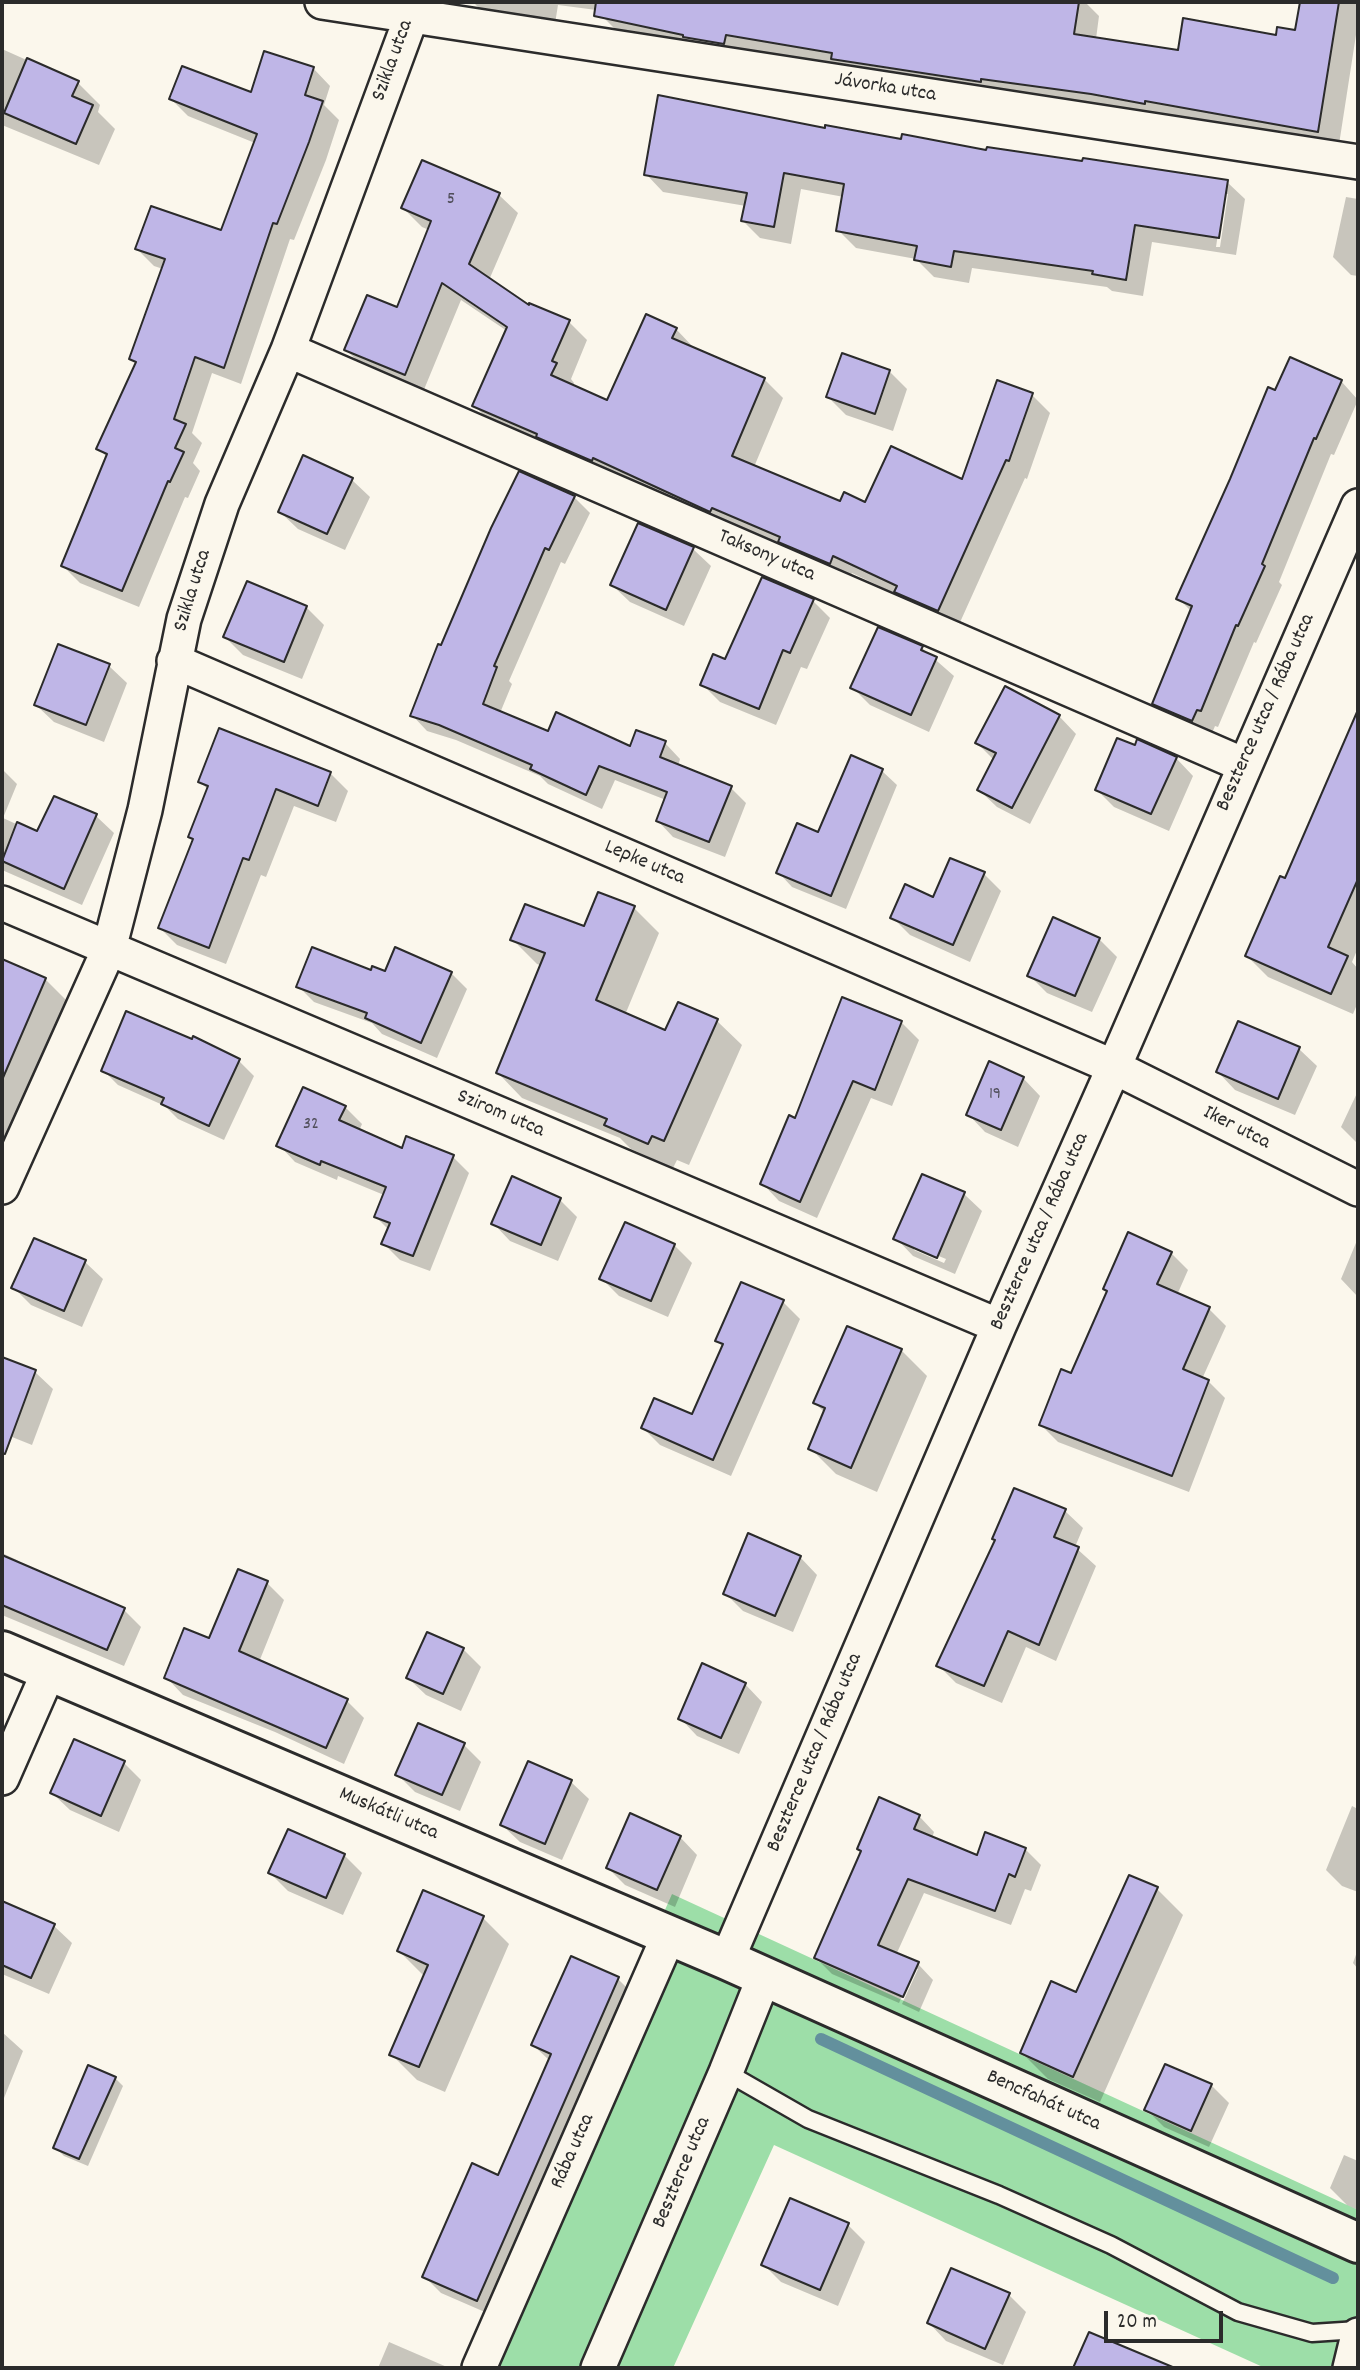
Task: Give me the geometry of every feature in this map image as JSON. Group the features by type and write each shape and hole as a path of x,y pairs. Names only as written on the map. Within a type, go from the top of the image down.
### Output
{"street":[{"name":"Jávorka utca","path":"322,2 413,8 1358,162"},
{"name":"Szikla utca","path":"2,1187 109,949 145,810 184,620 222,504 288,350 413,8"},
{"name":"Taksony utca","path":"288,350 1244,765"},
{"name":"Beszterce utca / Rába utca","path":"727,1960 999,1326 1358,506"},
{"name":"Lepke utca","path":"174,661 1114,1067"},
{"name":"Szirom utca","path":"2,903 999,1326"},
{"name":"Iker utca","path":"1114,1067 1358,1189"},
{"name":"Muskátli utca","path":"2,1651 727,1960"},
{"path":"2,1778 49,1671"},
{"name":"Rába utca","path":"479,2368 669,1935"},
{"name":"Bencfahát utca","path":"727,1960 1358,2243"},
{"name":"Beszterce utca","path":"598,2368 726,2072 764,1977"},
{"path":"1350,2368 1358,2333"}],"lane":[{"path":"726,2072 808,2119 999,2195 1111,2245 1238,2312 1312,2333 1358,2333"}],"green space":[{"path":"672,1894 1358,2210 1358,2368 1265,2368 774,2145 673,2368 463,2368"}],"building":[{"path":"596,2 1079,2 1074,34 1178,50 1183,18 1276,35 1277,27 1295,30 1300,2 1339,2 1318,132 1145,101 1145,104 1091,94 981,79 981,82 831,59 832,53 726,35 724,44 683,37 594,16"},
{"path":"264,51 314,67 305,95 323,101 277,224 273,223 224,368 195,357 174,419 186,424 175,448 184,452 170,482 168,481 122,591 61,566 107,454 96,449 136,362 129,359 165,259 135,249 151,206 221,230 257,134 169,99 182,66 251,92"},
{"path":"27,58 79,81 72,96 93,105 76,144 4,113"},
{"path":"658,95 825,128 825,125 901,139 902,134 986,150 987,147 1082,161 1083,158 1228,180 1219,238 1135,225 1126,280 1092,274 1093,271 954,251 951,267 914,260 917,246 836,231 844,184 784,173 774,227 741,221 747,193 644,175"},
{"path":"422,160 500,193 469,264 529,305 570,320 552,361 557,363 551,375 607,400 646,314 677,328 672,338 765,378 732,456 840,501 844,492 865,502 891,446 962,479 997,380 1033,393 1009,461 1006,460 938,611 894,592 897,586 833,556 830,564 778,542 780,537 712,508 710,512 593,458 592,461 536,437 537,434 472,406 507,327 442,283 405,375 344,350 367,295 397,307 431,221 401,208"},
{"path":"842,353 890,370 875,414 826,397"},
{"path":"1290,357 1342,380 1316,439 1314,438 1262,564 1265,566 1238,626 1236,625 1201,711 1197,710 1192,721 1152,704 1192,606 1176,599 1268,387 1275,390"},
{"path":"303,455 353,478 327,534 278,512"},
{"path":"519,471 575,496 549,550 545,548 494,666 497,667 483,704 548,731 556,712 630,746 636,730 666,741 660,757 732,786 709,842 656,821 667,792 599,766 586,795 530,769 532,765 439,725 410,716 438,644 441,645 491,528"},
{"path":"638,523 694,547 666,610 610,585"},
{"path":"762,577 814,599 790,653 783,650 759,709 700,685 713,654 725,659"},
{"path":"247,581 307,606 284,662 223,637"},
{"path":"878,627 923,646 921,650 937,657 911,715 850,688"},
{"path":"58,644 110,664 86,725 34,705"},
{"path":"1005,686 1060,715 1012,808 977,790 996,753 975,743"},
{"path":"1357,712 1358,879 1328,947 1348,956 1331,994 1245,956 1280,876 1285,878"},
{"path":"219,728 331,772 318,806 276,789 249,860 243,858 209,948 158,928 193,839 188,837 208,786 198,782"},
{"path":"1117,738 1135,745 1137,739 1177,757 1151,814 1095,790"},
{"path":"851,755 883,769 831,896 776,873 797,823 818,832"},
{"path":"54,796 97,814 64,889 2,861 17,822 37,831"},
{"path":"950,858 985,872 953,945 890,918 905,884 933,897"},
{"path":"598,892 635,906 596,1000 665,1030 678,1002 718,1019 664,1141 652,1136 648,1144 604,1125 607,1119 496,1073 545,953 510,940 525,904 584,926"},
{"path":"1053,917 1100,938 1075,996 1027,976"},
{"path":"312,947 371,970 372,966 385,971 395,947 452,972 421,1043 365,1018 367,1013 296,987"},
{"path":"2,959 46,978 2,1080"},
{"path":"842,997 902,1021 875,1090 853,1081 800,1202 760,1184 789,1115 795,1118"},
{"path":"126,1011 192,1039 193,1036 240,1059 209,1126 161,1104 164,1098 101,1071"},
{"path":"1238,1021 1300,1047 1278,1099 1216,1072"},
{"path":"989,1061 1024,1077 1001,1130 966,1115"},
{"path":"303,1087 346,1106 339,1120 402,1148 406,1136 454,1155 413,1256 381,1244 390,1223 374,1217 386,1187 321,1161 320,1165 276,1146"},
{"path":"922,1174 965,1192 937,1258 893,1239"},
{"path":"512,1176 561,1198 541,1245 491,1224"},
{"path":"625,1222 675,1244 651,1301 599,1279"},
{"path":"1128,1232 1172,1252 1157,1284 1210,1307 1183,1369 1209,1380 1172,1476 1039,1425 1061,1369 1071,1373 1107,1291 1103,1289"},
{"path":"34,1238 86,1260 64,1311 11,1288"},
{"path":"741,1282 784,1300 713,1460 641,1428 654,1398 692,1414 723,1344 715,1341"},
{"path":"847,1326 902,1349 851,1468 808,1449 825,1408 813,1403"},
{"path":"2,1357 36,1370 5,1454 2,1453"},
{"path":"1014,1488 1066,1509 1054,1537 1079,1547 1039,1645 1008,1631 984,1686 936,1666 995,1540 992,1539"},
{"path":"748,1533 801,1556 775,1616 723,1594"},
{"path":"2,1555 125,1608 107,1650 2,1605"},
{"path":"238,1569 268,1581 239,1651 348,1699 326,1748 164,1678 184,1628 209,1638"},
{"path":"427,1632 464,1648 443,1694 406,1678"},
{"path":"702,1663 746,1683 721,1738 678,1719"},
{"path":"418,1723 465,1743 442,1795 395,1775"},
{"path":"74,1739 125,1761 101,1816 50,1793"},
{"path":"528,1761 572,1780 545,1844 500,1825"},
{"path":"879,1797 920,1815 914,1829 977,1855 985,1832 1026,1848 1015,1877 1009,1874 995,1911 908,1879 878,1945 919,1962 903,1997 814,1958 861,1851 857,1849"},
{"path":"630,1813 681,1836 657,1890 606,1868"},
{"path":"288,1829 345,1854 326,1898 268,1873"},
{"path":"1129,1875 1158,1887 1073,2077 1020,2053 1051,1981 1076,1992"},
{"path":"423,1890 484,1916 419,2067 389,2055 428,1965 397,1951"},
{"path":"2,1901 55,1924 31,1978 2,1965"},
{"path":"571,1956 619,1977 477,2301 422,2277 472,2163 498,2175 551,2054 531,2045"},
{"path":"1165,2064 1212,2084 1191,2131 1144,2110"},
{"path":"88,2065 116,2077 79,2159 53,2148"},
{"path":"790,2198 849,2223 820,2290 761,2265"},
{"path":"951,2268 1010,2293 985,2349 927,2323"},
{"path":"1089,2332 1175,2368 1073,2368"}],"waterway":[{"path":"821,2039 1333,2278"}]}
